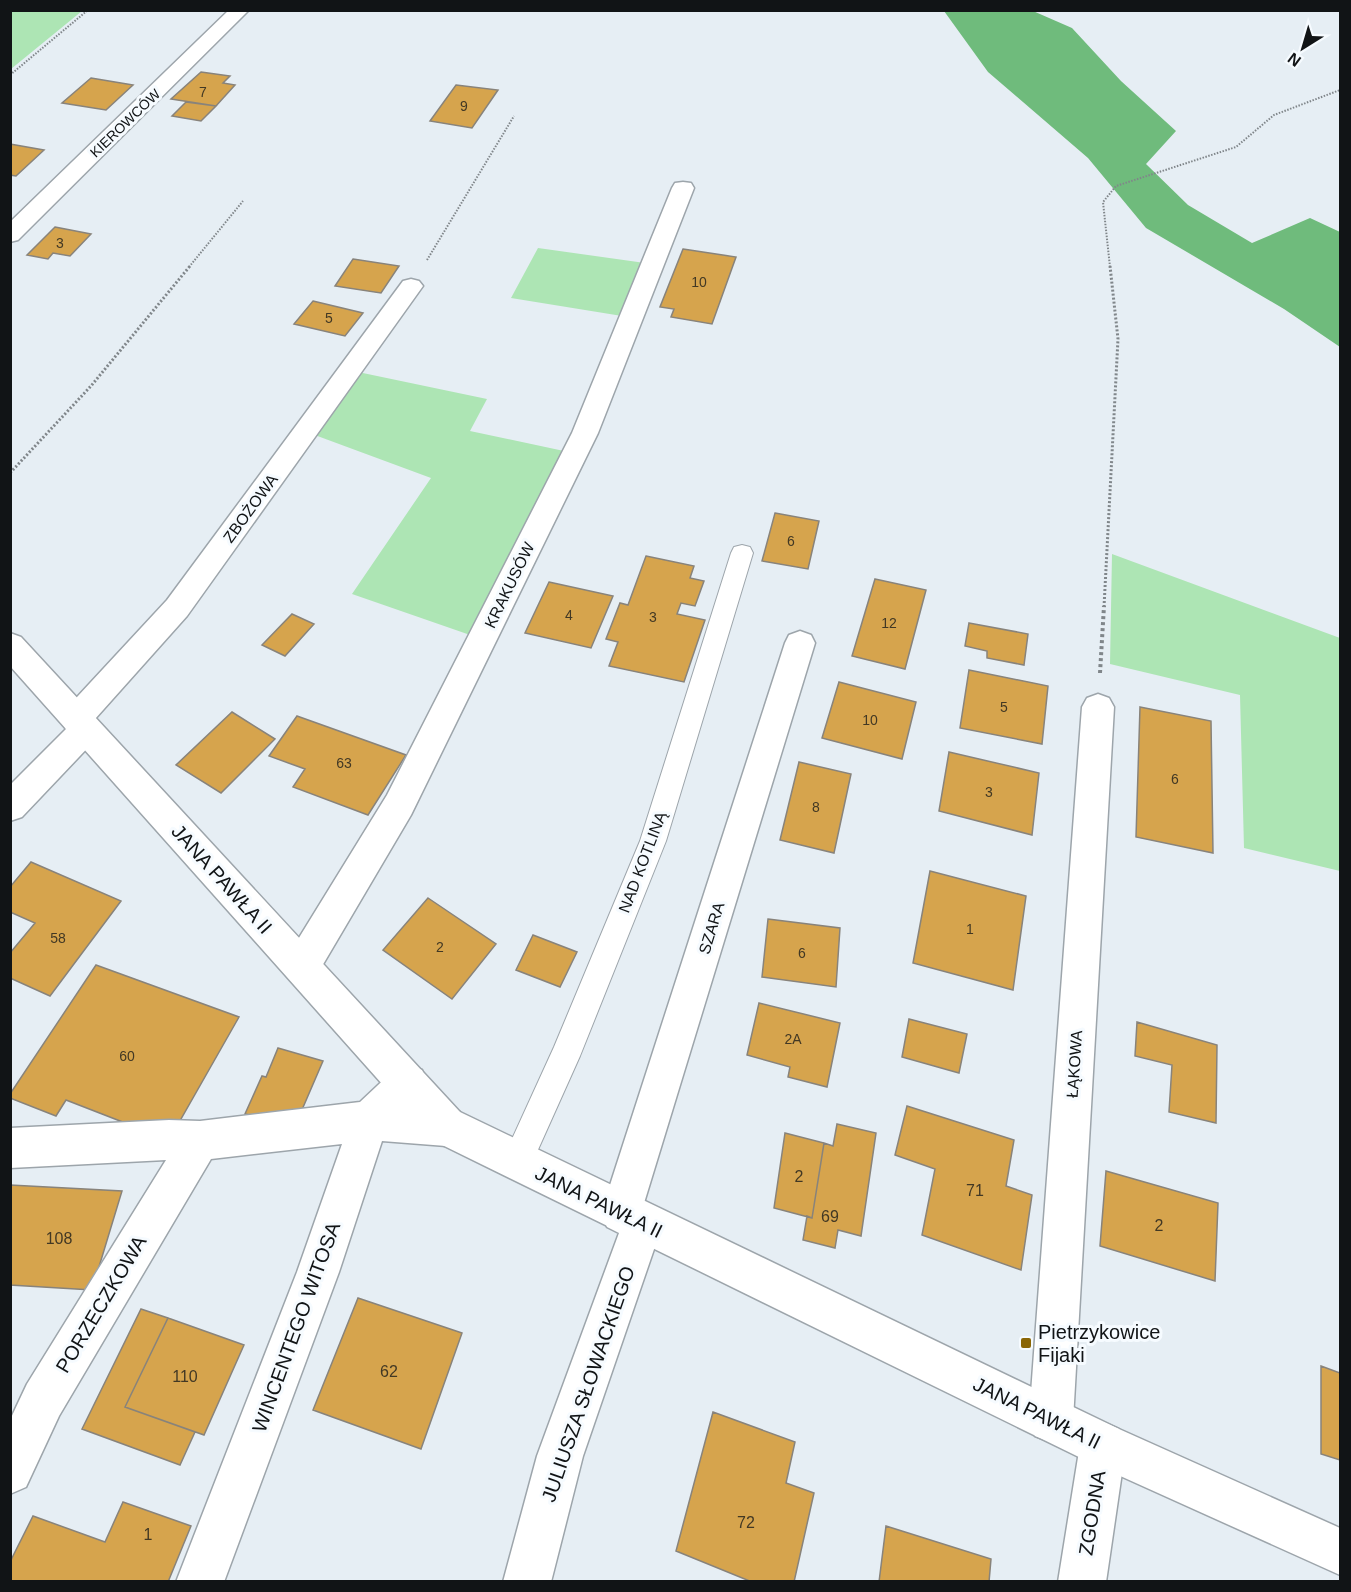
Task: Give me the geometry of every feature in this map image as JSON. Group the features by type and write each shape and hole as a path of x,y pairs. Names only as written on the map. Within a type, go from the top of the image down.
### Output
{"street":[{"name":"KIEROWCÓW","path":"10,236 240,10"},
{"name":"KRAKUSÓW","path":"302,966 399,806 585,433 683,188"},
{"name":"ZBOŻOWA","path":"10,807 177,608 411,286"},
{"name":"SZARA","path":"632,1218 800,643"},
{"name":"JANA PAWŁA II","path":"10,645 446,1126 1103,1445 1341,1552"},
{"name":"ŁĄKOWA","path":"1051,1420 1098,707"},
{"name":"WINCENTEGO WITOSA","path":"200,1581 318,1272 369,1121 408,1084"},
{"path":"10,1148 169,1140 200,1141 369,1121 446,1126"},
{"name":"PORZECZKOWA","path":"10,1471 43,1400 200,1141"},
{"name":"JULIUSZA SŁOWACKIEGO","path":"527,1581 560,1456 632,1218"},
{"name":"ZGODNA","path":"1082,1581 1103,1445"}],"lane":[{"name":"NAD KOTLINĄ","path":"517,1161 565,1056 653,841 742,553"}],"path":[{"path":"10,75 88,10"},
{"path":"1098,707 1119,339 1103,202 1106,195 1116,186 1236,147 1274,116 1341,90"},
{"path":"411,286 514,116"},
{"path":"10,473 91,386 243,201"}],"green space":[{"path":"11,10 82,10 82,11 11,69"},
{"path":"944,11 1033,11 1072,28 1121,81 1176,131 1146,164 1188,205 1252,243 1310,218 1340,232 1340,347 1284,309 1146,228 1088,158 988,72"},
{"path":"538,248 645,263 622,316 511,298"},
{"path":"358,372 487,399 470,431 564,451 473,636 352,594 431,478 312,434"},
{"path":"1112,554 1340,638 1340,871 1244,848 1240,695 1110,664"}],"building":[{"path":"201,72 230,76 223,83 235,85 216,106 171,99"},
{"path":"91,78 133,85 106,110 62,103"},
{"path":"456,85 498,90 472,128 430,121"},
{"path":"186,102 216,106 201,121 172,116"},
{"path":"10,144 44,150 16,176 10,175"},
{"path":"55,227 91,234 70,256 53,253 48,259 27,255"},
{"path":"683,249 736,257 712,324 671,317 674,309 660,307"},
{"path":"353,259 399,266 381,293 335,286"},
{"path":"313,301 363,313 345,336 294,324"},
{"path":"775,513 819,521 808,569 762,561"},
{"path":"646,556 694,566 690,578 704,581 695,606 681,603 677,614 705,620 684,682 609,666 618,642 606,639 620,603 628,605"},
{"path":"875,579 926,590 905,669 852,656"},
{"path":"549,582 613,596 591,648 525,633"},
{"path":"292,614 314,624 285,656 262,645"},
{"path":"969,623 1028,634 1024,665 987,658 987,651 965,646"},
{"path":"969,670 1048,686 1042,744 960,728"},
{"path":"839,682 916,702 902,759 822,738"},
{"path":"1140,707 1211,721 1213,853 1136,837"},
{"path":"232,712 275,739 221,793 176,765"},
{"path":"297,716 406,755 368,815 293,787 305,769 269,756"},
{"path":"949,752 1039,773 1032,835 939,811"},
{"path":"799,762 851,774 834,853 780,840"},
{"path":"31,862 121,901 50,996 10,978 10,953 35,923 10,912 10,887"},
{"path":"930,871 1026,896 1013,990 913,963"},
{"path":"428,898 496,944 452,999 383,950"},
{"path":"768,919 840,928 836,987 762,977"},
{"path":"533,935 577,952 560,987 516,970"},
{"path":"96,965 239,1017 169,1140 66,1100 56,1116 10,1098 10,1094"},
{"path":"759,1003 840,1023 827,1087 788,1077 790,1067 747,1055"},
{"path":"909,1019 967,1034 959,1073 902,1057"},
{"path":"1137,1022 1217,1045 1216,1123 1169,1112 1172,1065 1135,1056"},
{"path":"278,1048 323,1061 298,1119 274,1120 245,1114 262,1076 266,1077"},
{"path":"907,1106 1014,1140 1006,1186 1032,1195 1021,1270 922,1235 935,1169 895,1155"},
{"path":"837,1124 876,1133 861,1236 838,1230 835,1248 803,1240 807,1216 812,1218 824,1143 833,1146"},
{"path":"785,1133 824,1143 812,1218 774,1208"},
{"path":"1106,1171 1218,1203 1215,1281 1100,1246"},
{"path":"10,1185 122,1191 92,1290 10,1285"},
{"path":"358,1298 462,1333 421,1449 313,1410"},
{"path":"141,1309 168,1318 125,1407 195,1432 180,1465 82,1429"},
{"path":"168,1318 244,1345 204,1435 125,1407"},
{"path":"1321,1366 1340,1373 1340,1460 1321,1454"},
{"path":"713,1412 795,1442 786,1483 814,1493 794,1582 752,1582 676,1551"},
{"path":"123,1502 191,1526 168,1582 10,1582 10,1562 33,1516 105,1542"},
{"path":"886,1526 991,1559 989,1582 879,1582"}],"place":[{"name":"Pietrzykowice Fijaki","path":"1026,1343"}]}
